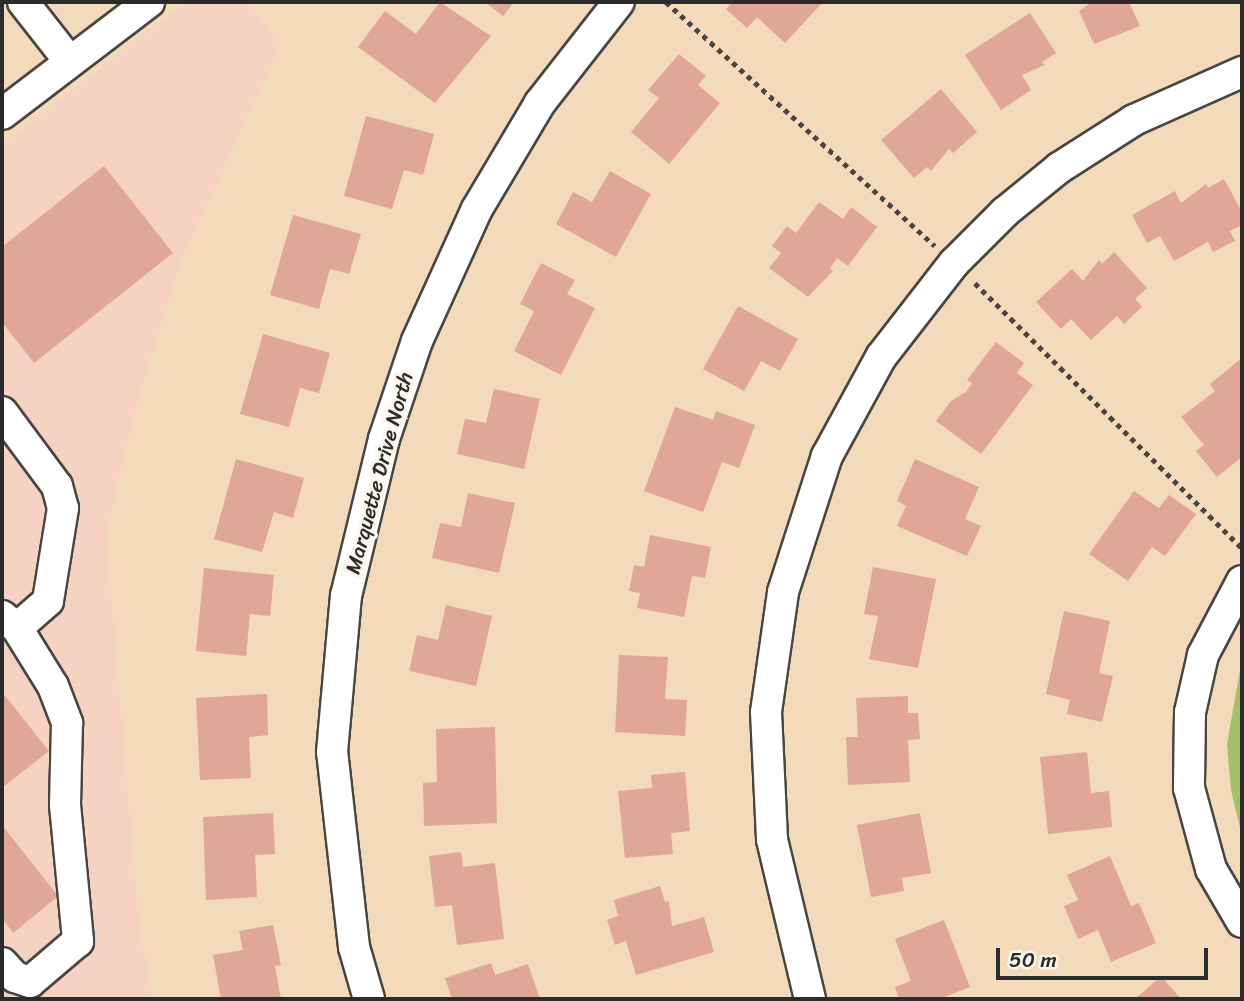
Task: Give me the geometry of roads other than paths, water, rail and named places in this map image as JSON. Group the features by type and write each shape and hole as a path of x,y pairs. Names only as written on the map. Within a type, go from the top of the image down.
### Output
{"street":[{"path":"23,2 70,62"},
{"path":"2,114 149,2"},
{"name":"Marquette Drive North","path":"369,999 354,947 332,752 346,596 384,439 417,341 477,209 540,103 619,2"},
{"path":"810,999 772,839 766,712 783,592 827,456 881,357 954,263 1005,212 1059,168 1134,120 1171,100 1242,72"},
{"path":"2,412 57,486 63,508 48,601 10,622 53,686 67,723 65,804 78,941 30,982 15,977 2,963"},
{"path":"1242,581 1203,655 1190,712 1189,763 1189,788 1211,869 1242,922"}]}
